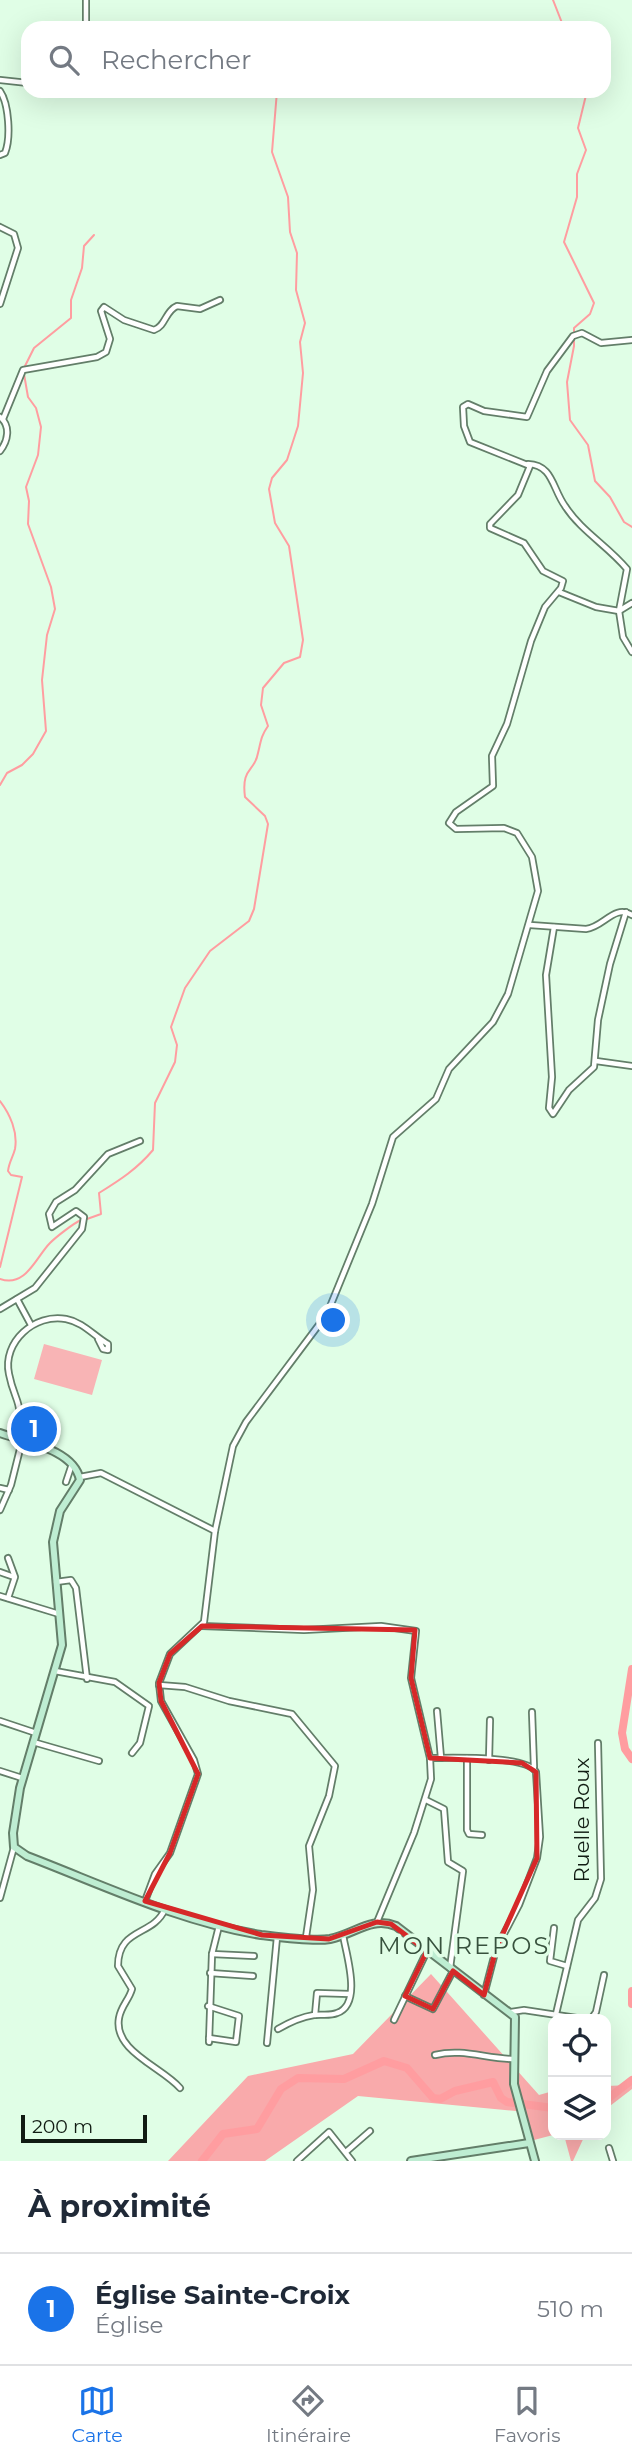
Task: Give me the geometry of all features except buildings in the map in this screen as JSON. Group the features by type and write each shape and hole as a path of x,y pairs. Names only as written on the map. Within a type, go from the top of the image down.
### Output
{"main road":[{"path":"0,1433 60,1454 72,1464 80,1477 77,1488 58,1518 54,1542 62,1645 22,1778 15,1811 14,1847 27,1856 165,1909 219,1926 277,1936 329,1939 377,1922 396,1926 484,1995 511,2012 516,2021 516,2091 535,2161"},
{"path":"411,2161 529,2143"}],"street":[{"path":"86,0 86,21"},
{"path":"0,79 21,82"},
{"path":"0,91 5,100 8,141 5,153 0,155"},
{"path":"0,228 14,234 18,248 0,304"},
{"path":"0,451 7,441 1,418 23,370 97,357 106,352 110,339 102,317 104,307 124,320 154,330 162,325 169,311 177,306 200,309 220,300"},
{"path":"632,340 601,343 582,333 573,336 547,371 527,416 463,405 464,426 471,442 515,462 539,464 547,470 564,506 576,521 627,569 619,611 623,637 632,652"},
{"path":"145,1901 155,1874 170,1853 198,1774 196,1764 162,1701 159,1685 170,1654 202,1626 215,1531 229,1458 239,1433 327,1314 372,1204 393,1137 436,1099 458,1057 493,1022 508,994 530,925 538,891 536,869 517,833 503,828 456,829 449,823 456,812 493,786 492,756 507,723 531,641 545,607 563,585 560,577 543,571 524,543 490,528 490,524 518,495 530,470 528,464"},
{"path":"559,592 596,607 619,611 632,603"},
{"path":"530,925 593,928 616,912 632,915"},
{"path":"554,927 546,975 552,1077 549,1108 554,1114 569,1090 593,1069 596,1061 598,1020 610,964 626,912"},
{"path":"596,1061 632,1066"},
{"path":"0,1309 30,1292 84,1224 83,1215 76,1210 52,1227 49,1214 54,1205 75,1190 108,1154 140,1142"},
{"path":"17,1299 31,1325"},
{"path":"13,1438 20,1411 8,1373 9,1356 17,1339 31,1325 66,1319 79,1324 98,1339"},
{"path":"0,1510 9,1490 22,1441"},
{"path":"66,1482 72,1464"},
{"path":"80,1477 101,1473 215,1531"},
{"path":"0,1488 9,1490"},
{"path":"8,1558 15,1577 8,1598"},
{"path":"0,1572 15,1577"},
{"path":"56,1582 71,1580 76,1588 87,1679"},
{"path":"0,1596 60,1614"},
{"path":"202,1626 304,1630 394,1627 415,1630 417,1634 411,1678 430,1758 431,1779 426,1800 377,1922"},
{"path":"55,1671 115,1682 149,1706 140,1743 132,1753"},
{"path":"159,1685 185,1687 229,1701 292,1714 335,1766 329,1797 309,1846 313,1890 306,1937"},
{"path":"437,1711 441,1758"},
{"path":"484,1995 496,1948 519,1905 537,1858 540,1837 532,1712"},
{"path":"489,1760 490,1720"},
{"path":"0,1721 36,1733"},
{"path":"33,1742 99,1761"},
{"name":"Ruelle Roux","path":"556,2014 578,1920 595,1898 601,1879 598,1742"},
{"path":"430,1758 489,1760 534,1768"},
{"path":"467,1758 467,1830 469,1835 482,1835"},
{"path":"0,1771 22,1778"},
{"path":"405,1996 433,2009 452,1970 463,1871 448,1862 444,1809 426,1800"},
{"path":"0,1898 14,1847"},
{"path":"165,1909 155,1924 130,1936 121,1949 118,1966 132,1989 121,2009 118,2023 126,2044 180,2088"},
{"path":"208,2007 239,2016 236,2042 209,2040 208,2007 210,1973 219,1926"},
{"path":"554,1928 550,1961 567,1966"},
{"path":"278,2029 292,2021 339,2013 347,2004 350,1994 343,1934"},
{"path":"267,2043 277,1936"},
{"path":"394,2020 427,1951"},
{"path":"212,1954 254,1956"},
{"path":"210,1973 253,1976"},
{"path":"595,2014 604,1975"},
{"path":"315,2015 317,1993 350,1994"},
{"path":"511,2012 524,2010 556,2014"},
{"path":"435,2055 459,2052 478,2054 487,2059 514,2059"},
{"path":"347,2151 370,2131"},
{"path":"297,2161 329,2132 347,2151 352,2161"},
{"path":"609,2148 613,2161"}],"highlighted area":[{"path":"202,1626 415,1630 411,1678 430,1758 522,1763 536,1772 537,1858 496,1949 484,1995 453,1971 433,2009 405,1996 427,1951 391,1924 377,1922 329,1939 262,1935 145,1901 170,1853 198,1774 161,1701 159,1683 170,1654"}],"shaded area":[{"path":"44,1344 102,1360 92,1395 34,1379"},
{"path":"431,1974 539,2095 548,2092 548,2136 534,2140 526,2112 358,2096 265,2161 168,2161 248,2076 353,2054"},
{"path":"632,2085 632,2089 611,2105 611,2086"},
{"path":"565,2140 583,2140 573,2161"}],"waterway":[{"path":"553,0 561,21"},
{"path":"87,1219 101,1214 99,1193 128,1174 153,1150 155,1103 175,1062 177,1045 171,1027 185,988 210,951 249,921 254,909 268,824 265,816 245,797 245,780 268,726 261,705 263,688 284,663 300,657 303,640 289,546 275,523 269,489 272,478 287,460 298,426 303,373 300,342 305,323 296,290 297,253 290,232 288,197 272,152 276,98"},
{"path":"585,98 578,128 586,150 577,174 577,197 564,242 594,303 590,314 574,328 574,346 567,382 570,420 588,445 595,481 610,497 624,522 632,527"},
{"path":"24,368 34,348 71,318 71,300 82,268 84,246 94,235"},
{"path":"0,785 7,773 22,765 33,754 46,731 42,680 47,635 55,609 51,587 28,524 29,501 26,487 38,455 41,427 36,408 28,397 24,374"},
{"path":"0,1101 10,1117 15,1136 15,1149 8,1171 11,1175 22,1177 0,1267"},
{"path":"0,1279 9,1281 24,1275 50,1243 81,1220"},
{"path":"632,1669 622,1733 625,1749 632,1759"},
{"path":"632,1991 632,2004"},
{"path":"202,2161 223,2134 257,2129 281,2089 298,2078 344,2079 384,2061 407,2068 433,2098 440,2099 455,2091 493,2082 501,2098 507,2102 548,2107"},
{"path":"611,2096 632,2080"}],"place":[{"name":"Église Sainte-Croix","path":"34,1429"}],"district":[{"name":"MON REPOS","path":"464,1946"}]}
